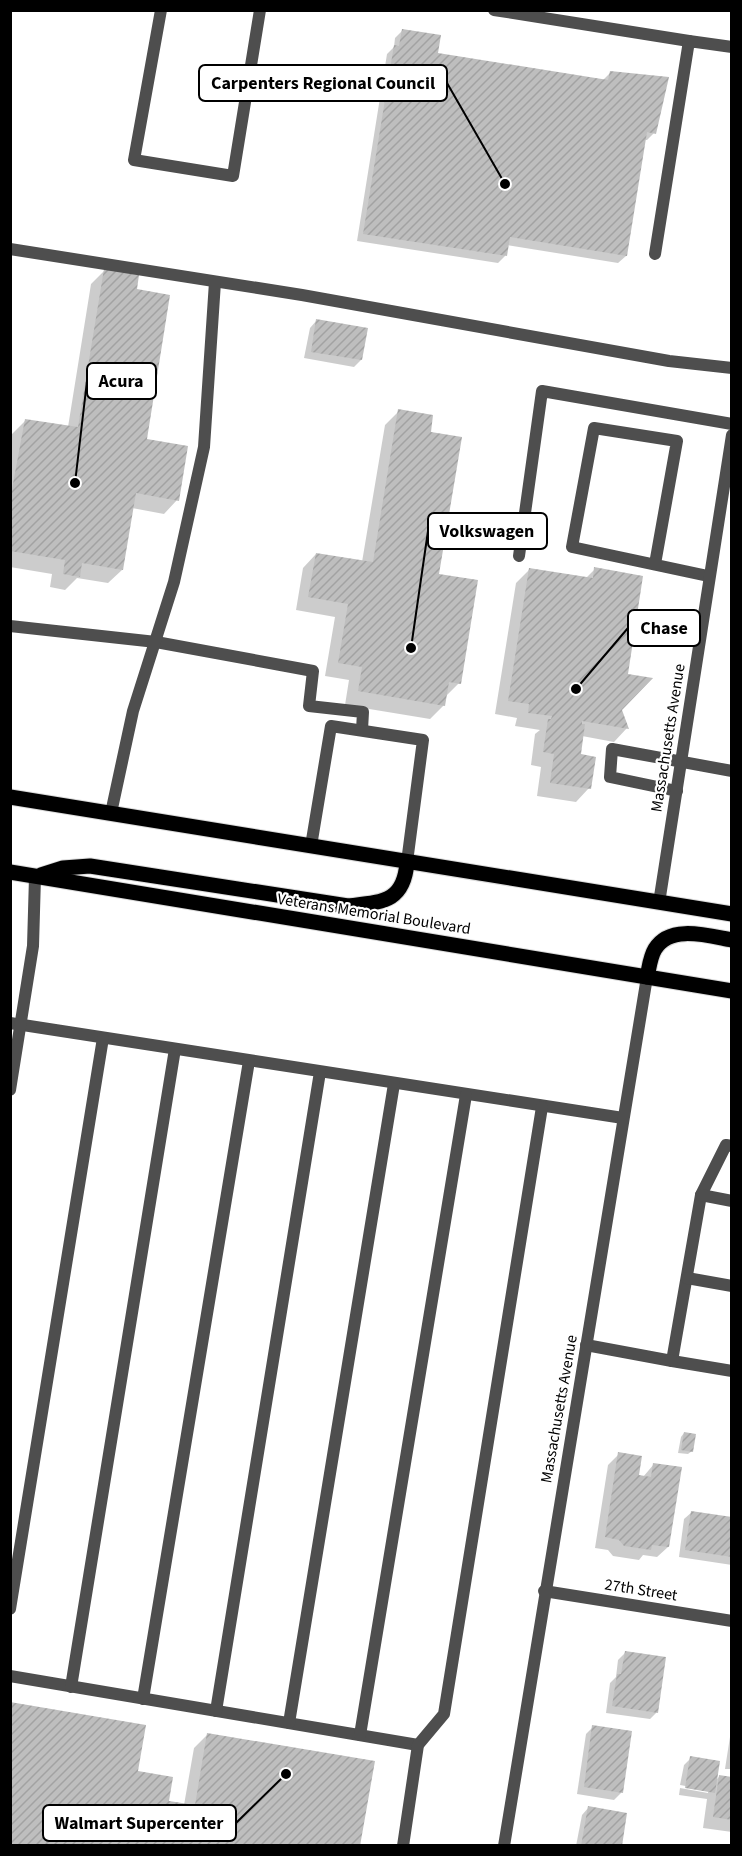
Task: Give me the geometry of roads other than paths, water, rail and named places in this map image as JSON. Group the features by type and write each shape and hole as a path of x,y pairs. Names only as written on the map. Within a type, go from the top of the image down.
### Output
{"main road":[{"path":"10,797 732,914"},
{"path":"35,876 63,868 90,866 348,906 377,903 397,894 406,879 407,862"},
{"name":"Veterans Memorial Boulevard","path":"10,872 732,991"},
{"path":"646,977 655,949 669,937 687,933 732,940"}],"street":[{"path":"160,10 134,159 233,176 260,10"},
{"path":"494,10 732,47"},
{"path":"655,254 689,41"},
{"path":"10,249 302,295 669,361 732,368"},
{"path":"111,813 133,711 174,582 204,447 215,282"},
{"path":"519,556 542,391 732,424"},
{"path":"655,564 677,441 594,428 572,547 708,576"},
{"name":"Massachusetts Avenue","path":"659,903 708,576 732,435"},
{"path":"10,626 156,642 313,670 309,706 363,712 362,730"},
{"path":"311,846 331,726 423,740 407,862"},
{"path":"677,791 610,777 612,749 732,771"},
{"path":"10,1090 16,1024 33,946 35,876"},
{"name":"Massachusetts Avenue","path":"504,1845 646,977"},
{"path":"16,1024 623,1118"},
{"path":"10,1609 103,1038"},
{"path":"71,1687 175,1049"},
{"path":"143,1699 249,1061"},
{"path":"216,1711 320,1072"},
{"path":"289,1723 394,1083"},
{"path":"360,1735 466,1095"},
{"path":"404,1845 418,1744 444,1714 542,1107"},
{"path":"672,1361 701,1196 726,1145 732,1146"},
{"path":"701,1196 732,1201"},
{"path":"687,1278 732,1286"},
{"path":"586,1345 732,1371"},
{"name":"27th Street","path":"544,1591 732,1622"},
{"path":"10,1676 418,1744"}],"place":[{"name":"Carpenters Regional Council","path":"505,184"},
{"name":"Acura","path":"75,483"},
{"name":"Volkswagen","path":"411,648"},
{"name":"Chase","path":"576,689"},
{"name":"Walmart Supercenter","path":"286,1774"}]}
